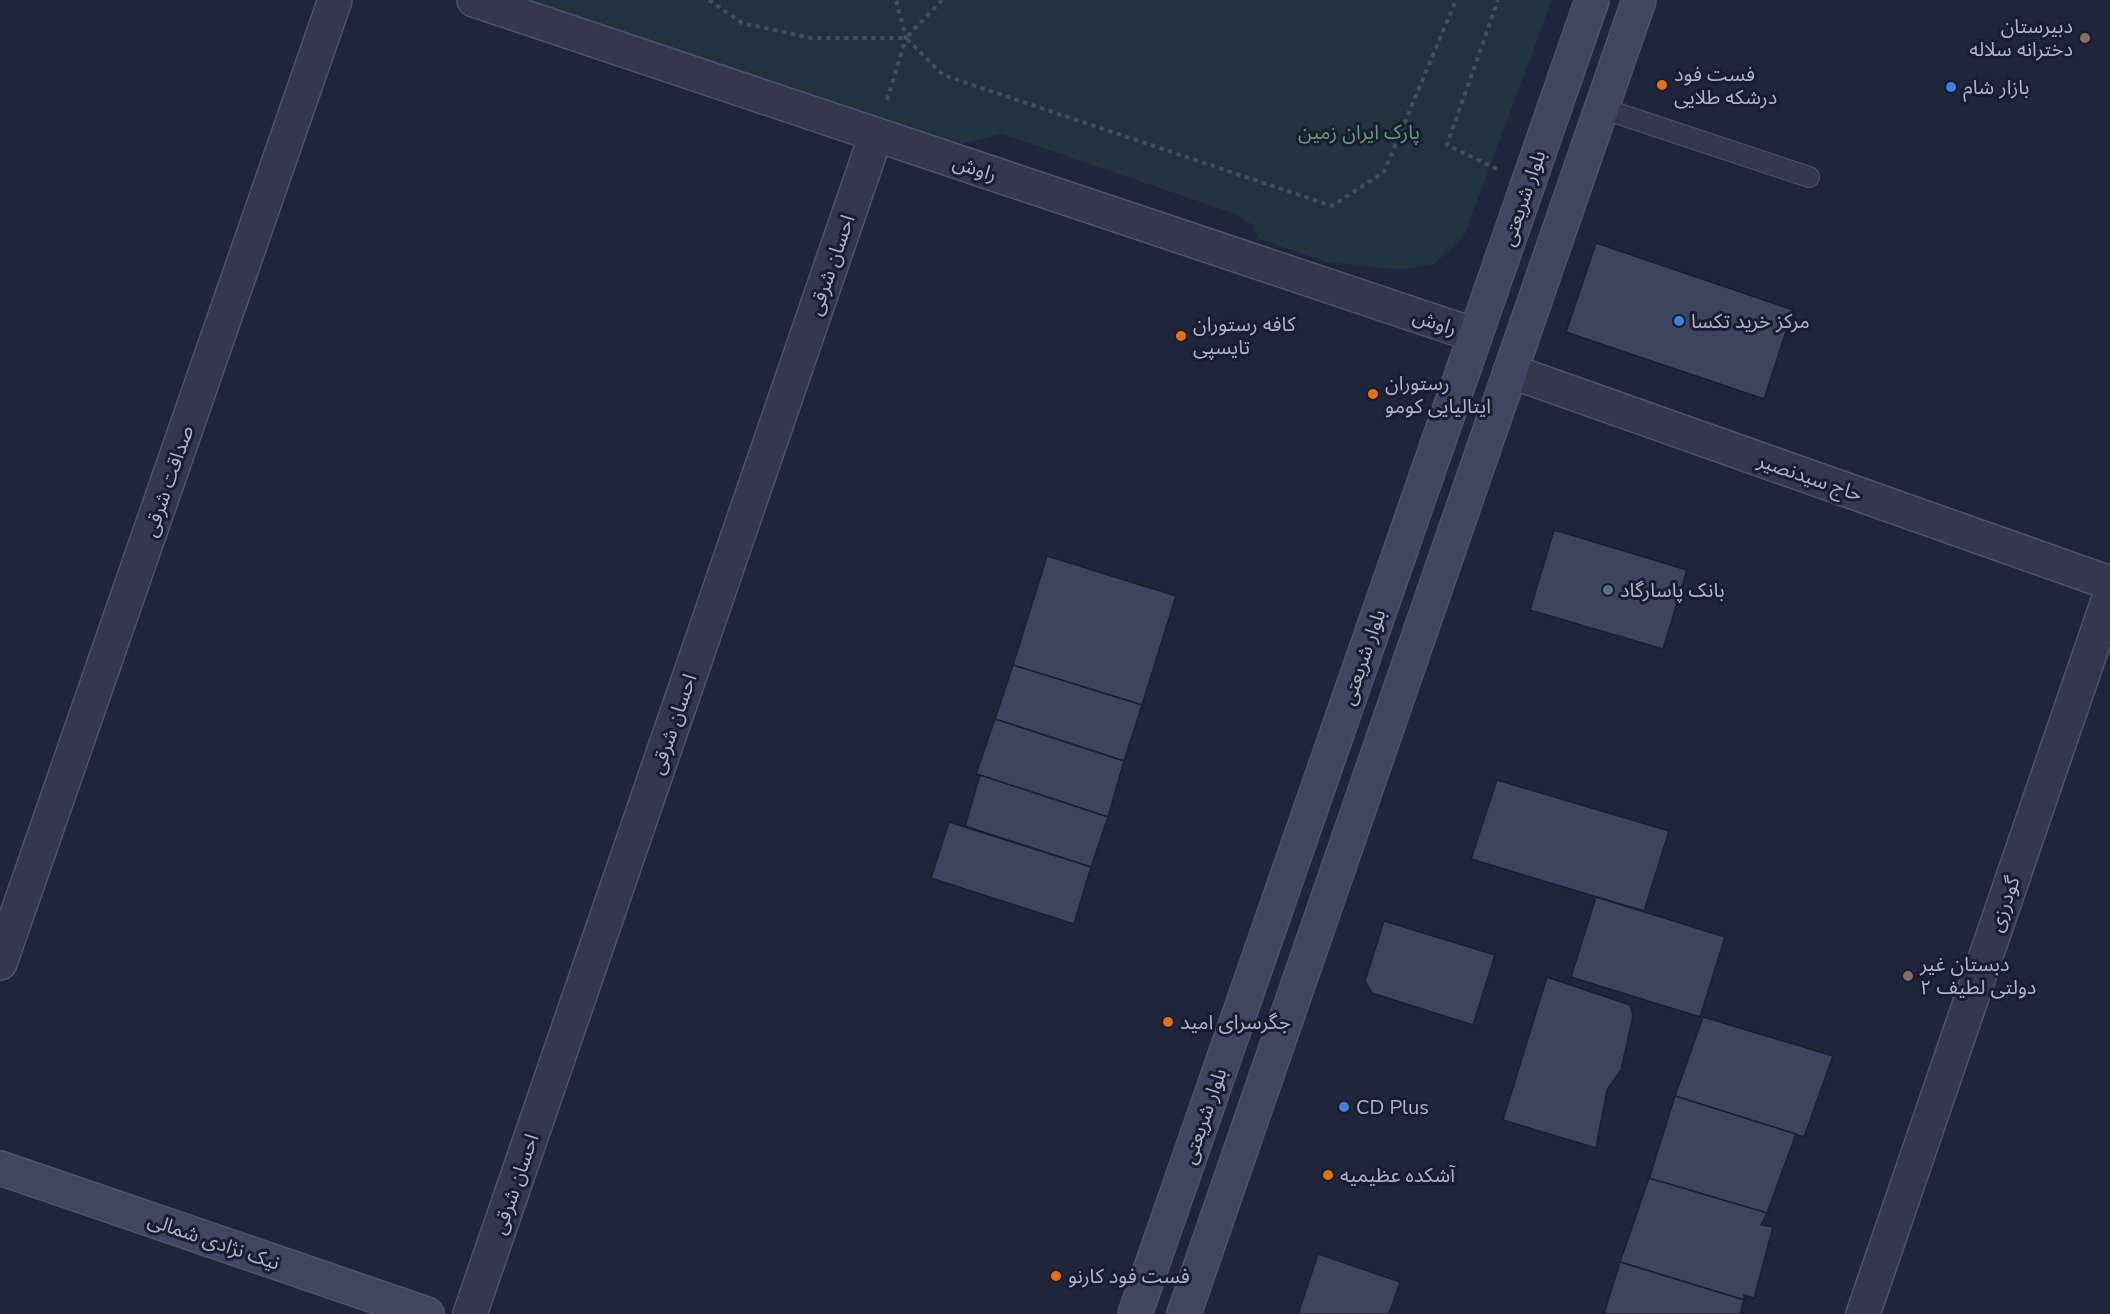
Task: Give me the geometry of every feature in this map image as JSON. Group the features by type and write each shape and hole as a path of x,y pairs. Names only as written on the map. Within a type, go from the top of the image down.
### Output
{"main road":[{"name":"بلوار شریعتی","path":"1135,1314 1592,0"},
{"path":"1184,1314 1639,0"},
{"name":"نیک نژادی شمالی","path":"0,1168 427,1314"}],"street":[{"name":"صداقت شرقی","path":"0,963 335,0"},
{"name":"راوش","path":"474,0 1475,335"},
{"name":"احسان شرقی","path":"470,1314 876,135"},
{"name":"حاج سیدنصیر","path":"1510,371 2110,583"},
{"name":"گودرزی","path":"1863,1314 2110,595"}],"lane":[{"path":"1601,108 1809,177"}],"path":[{"path":"709,0 742,22 811,38 906,38"},
{"path":"896,0 906,38 943,75 1332,206 1383,172 1456,0"},
{"path":"876,135 906,38 942,0"},
{"path":"1498,0 1447,145 1528,183"}],"green space":[{"name":"پارک ایران زمین","path":"487,0 1552,0 1464,236 1434,264 1404,269 1326,262 1260,239 1251,224 1236,214 1002,134 936,150"}],"building":[{"name":"مرکز خرید تکسا","path":"1596,243 1793,310 1764,399 1566,332"},
{"name":"مرکز خرید تکسا","path":"1596,243 1793,310 1764,399 1566,332"},
{"name":"بانک پاسارگاد","path":"1554,530 1687,570 1663,649 1530,610"},
{"path":"1047,556 1176,596 1142,705 1013,665"},
{"path":"1013,665 1142,705 1124,761 995,719"},
{"path":"995,719 1124,761 1108,817 976,774"},
{"path":"980,775 1108,817 1091,867 965,826"},
{"path":"1497,780 1669,831 1644,911 1471,859"},
{"path":"949,822 1091,867 1074,924 931,878"},
{"path":"1596,897 1725,937 1700,1017 1571,977"},
{"path":"1384,921 1495,955 1473,1025 1372,993 1365,981"},
{"path":"1547,977 1630,1005 1633,1016 1621,1070 1607,1090 1596,1148 1503,1120"},
{"path":"1703,1017 1833,1056 1804,1137 1675,1096"},
{"path":"1675,1096 1796,1134 1767,1213 1648,1182"},
{"path":"1649,1178 1767,1213 1761,1225 1773,1227 1754,1298 1744,1295 1744,1300 1620,1262"},
{"path":"1318,1254 1400,1282 1389,1314 1298,1314"},
{"path":"1620,1262 1744,1300 1740,1314 1604,1314"}],"place":[{"name":"دبیرستان دخترانه سلاله","path":"2085,38"},
{"name":"فست فود درشکه طلایی","path":"1662,85"},
{"name":"بازار شام","path":"1951,87"},
{"name":"مرکز خرید تکسا","path":"1679,321"},
{"name":"کافه رستوران تایسپی","path":"1181,336"},
{"name":"رستوران ایتالیایی کومو","path":"1373,394"},
{"name":"بانک پاسارگاد","path":"1608,590"},
{"name":"دبستان غیر دولتی لطیف ۲","path":"1908,976"},
{"name":"جگرسرای امید","path":"1168,1022"},
{"name":"CD Plus","path":"1344,1107"},
{"name":"آشکده عظیمیه","path":"1328,1175"},
{"name":"فست فود کارنو","path":"1056,1276"}]}
